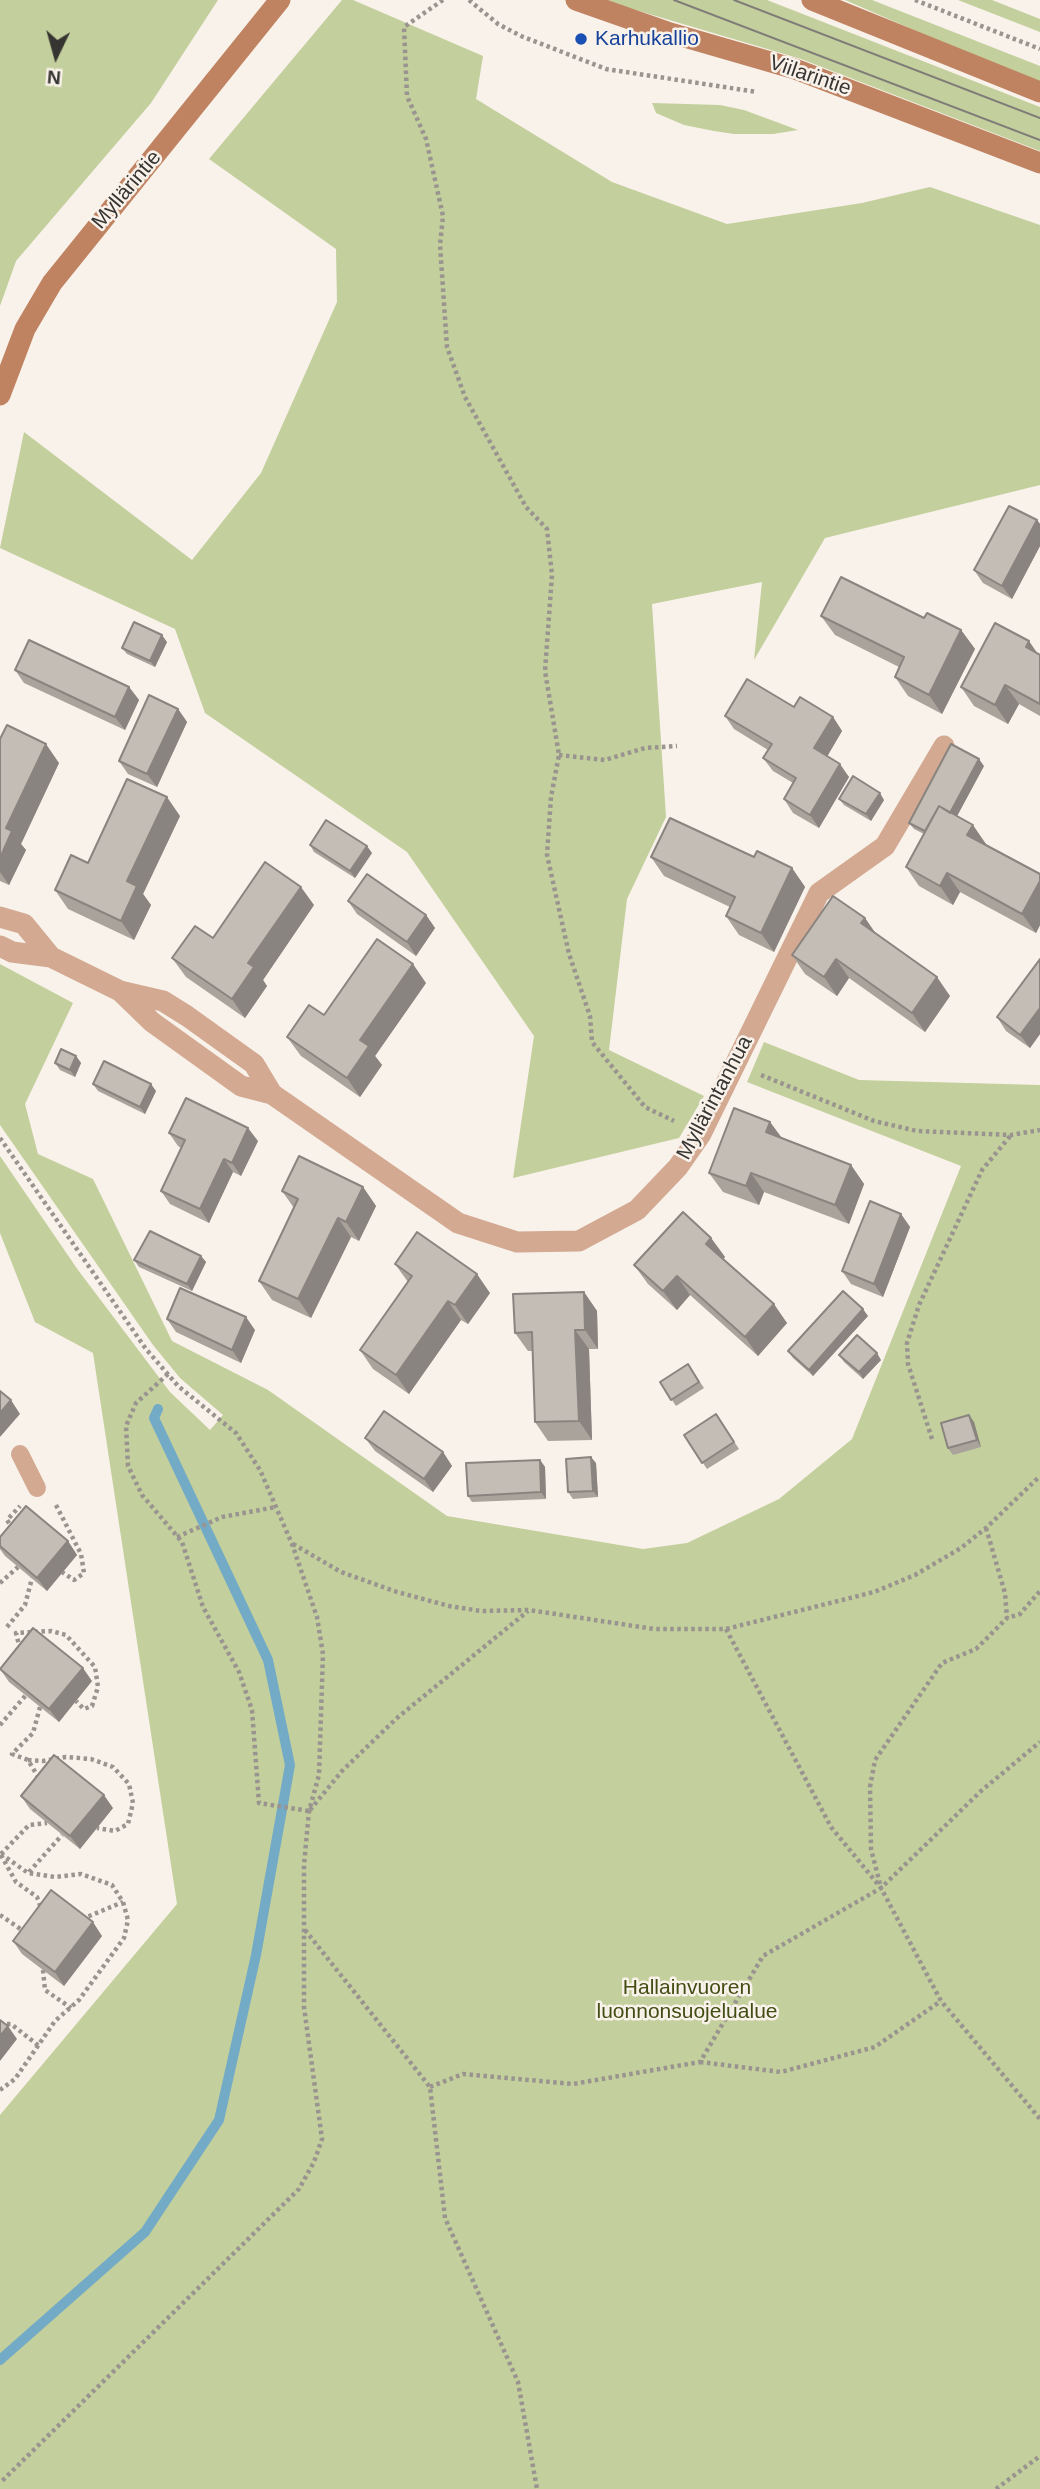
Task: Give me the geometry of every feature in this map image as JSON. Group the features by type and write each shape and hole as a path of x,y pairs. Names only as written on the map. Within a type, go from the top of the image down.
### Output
{"main road":[{"name":"Myllärintie","path":"0,395 25,329 52,284 279,0"},
{"name":"Viilarintie","path":"576,0 644,25 795,69 1040,163"},
{"path":"811,0 1040,92"}],"street":[{"name":"Myllärintanhua","path":"0,946 12,952 51,957 120,991 163,1001 254,1064 272,1094 458,1223 517,1242 579,1241 637,1210 678,1167 701,1134 820,893 885,846 944,746"},
{"name":"Myllärintanhua","path":"0,917 24,924 51,957"}],"lane":[{"path":"20,1454 37,1488"}],"path":[{"path":"443,0 404,27 407,96 426,139 443,216 440,245 447,347 465,397 526,507 547,529 552,575 545,671 559,755 551,797 547,855 569,954 590,1016 592,1042 645,1107"},
{"path":"469,0 498,24 521,36 606,69 765,93"},
{"path":"915,0 1040,49"},
{"path":"559,755 605,760 645,748 677,746"},
{"path":"735,1063 874,1121 917,1131 1011,1135 1040,1130"},
{"path":"932,1438 908,1364 907,1343 919,1305 982,1170 1011,1135"},
{"path":"0,1138 83,1262 146,1349 168,1374 236,1433 260,1470 292,1544 317,1618 323,1654 319,1775 308,1810 304,1865 304,2007 322,2139 314,2162 299,2189 0,2483"},
{"path":"168,1374 136,1403 126,1426 128,1465 142,1495 177,1537 189,1558 189,1568 203,1607 239,1672 252,1710 259,1803 308,1810"},
{"path":"292,1544 341,1572 397,1592 481,1611 529,1610 654,1629 726,1629 874,1592 915,1575 986,1528 1040,1476"},
{"path":"19,1539 8,1520 37,1488 54,1502 81,1554 84,1573 75,1580 62,1572"},
{"path":"177,1537 222,1517 276,1507"},
{"path":"986,1528 1005,1593 1007,1618"},
{"path":"0,1583 18,1567"},
{"path":"7,1627 25,1605 32,1578"},
{"path":"881,1888 871,1849 870,1787 875,1760 942,1663 976,1649 1007,1618 1020,1614 1040,1591"},
{"path":"308,1810 342,1771 397,1718 529,1610"},
{"path":"726,1629 831,1828 881,1888 941,2001 1040,2119"},
{"path":"21,1654 16,1633 51,1631 66,1635 95,1667 98,1687 92,1706 84,1709 76,1701"},
{"path":"0,1726 26,1695"},
{"path":"40,1706 33,1733 12,1754 28,1760 79,1758 113,1767 129,1784 133,1803 128,1824 115,1831 97,1828"},
{"path":"700,2062 763,1956 881,1888 981,1791 1040,1742"},
{"path":"28,1760 46,1790"},
{"path":"1,1854 29,1825 47,1823"},
{"path":"28,1873 62,1835"},
{"path":"0,2090 15,2079 55,2021 71,2008 124,1938 128,1920 123,1902 112,1885 97,1878 28,1873 1,1854"},
{"path":"1,1854 16,1882 37,1897 47,1921"},
{"path":"82,1920 123,1902"},
{"path":"0,1915 34,1938"},
{"path":"305,1930 430,2087 445,2218 518,2382 537,2489"},
{"path":"43,1970 45,1990 71,2008"},
{"path":"430,2087 463,2074 573,2084 700,2062 781,2072 875,2047 941,2001"},
{"path":"0,2024 11,2024 38,2046"},
{"path":"996,2489 1040,2456"}],"green space":[{"path":"0,0 218,0 151,103 16,261 0,306"},
{"path":"342,0 353,0 483,56 476,99 612,182 727,224 862,203 930,187 1040,225 1040,485 825,538 754,660 762,582 652,604 666,817 627,899 609,1050 704,1096 679,1138 513,1178 534,1036 407,852 205,713 175,629 0,548 24,432 192,560 261,473 337,302 336,249 209,159"},
{"path":"602,0 767,0 1040,107 1040,151 801,59"},
{"path":"845,0 872,0 1040,66 1040,85"},
{"path":"958,0 992,0 1040,19 1040,32"},
{"path":"652,103 720,105 744,110 798,130 773,134 714,131 684,125 656,113"},
{"name":"Hallainvuoren luonnonsuojelualue","path":"0,964 73,1003 25,1104 38,1154 93,1179 172,1341 268,1390 447,1516 643,1549 687,1543 779,1499 852,1439 961,1166 747,1082 764,1042 859,1080 1040,1085 1040,2489 0,2489 0,2115 177,1904 93,1353 35,1322 0,1233 0,1156 78,1270 170,1392 210,1430 223,1415 180,1378 153,1345 0,1125"}],"building":[{"path":"1009,506 1037,520 1002,586 974,570"},
{"path":"841,577 924,618 927,613 961,630 929,695 895,677 904,657 821,616"},
{"path":"134,622 162,635 150,661 122,648"},
{"path":"995,623 1029,641 1026,647 1040,655 1040,704 1005,685 995,705 961,687"},
{"path":"29,640 129,687 115,717 15,670"},
{"path":"747,679 794,707 800,697 833,717 814,748 840,764 810,815 784,799 796,778 763,758 772,744 725,716"},
{"path":"149,695 178,709 147,774 119,761"},
{"path":"7,725 46,744 6,828 12,831 0,858 0,739"},
{"path":"951,744 979,759 950,813 939,806 925,831 909,823"},
{"path":"853,776 880,793 866,814 839,799"},
{"path":"127,779 167,797 127,881 137,886 121,921 55,890 71,855 88,863"},
{"path":"939,806 973,825 967,835 1040,874 1040,881 1022,914 947,873 940,886 906,867"},
{"path":"670,818 754,857 757,851 792,868 761,933 726,916 735,897 651,857"},
{"path":"326,820 367,846 350,871 310,845"},
{"path":"265,862 301,887 248,963 254,967 232,999 172,958 195,926 213,938"},
{"path":"367,874 426,915 407,942 348,901"},
{"path":"833,896 865,918 861,923 937,977 912,1013 836,959 824,977 792,955"},
{"path":"377,939 413,964 360,1040 369,1046 347,1078 287,1037 309,1005 324,1015"},
{"path":"1040,959 1040,1008 1020,1035 997,1017"},
{"path":"61,1049 76,1056 70,1070 55,1063"},
{"path":"104,1061 151,1084 140,1107 93,1084"},
{"path":"186,1098 248,1128 232,1163 224,1159 200,1209 161,1191 185,1140 169,1133"},
{"path":"734,1108 770,1122 766,1132 851,1165 835,1205 751,1173 746,1186 709,1173"},
{"path":"299,1156 363,1187 346,1222 338,1218 298,1299 259,1281 298,1199 282,1191"},
{"path":"870,1201 901,1214 874,1284 842,1271"},
{"path":"683,1212 711,1238 706,1244 774,1304 745,1337 677,1276 663,1291 634,1265"},
{"path":"150,1231 201,1256 187,1284 134,1260"},
{"path":"417,1232 477,1274 455,1305 448,1301 396,1375 360,1350 412,1276 395,1264"},
{"path":"180,1288 246,1317 232,1350 167,1319"},
{"path":"843,1291 863,1309 809,1370 788,1351"},
{"path":"584,1292 585,1330 575,1330 579,1421 535,1422 532,1332 515,1333 513,1294"},
{"path":"857,1335 877,1353 859,1372 839,1355"},
{"path":"688,1364 699,1382 671,1400 660,1382"},
{"path":"0,1391 11,1400 0,1413"},
{"path":"384,1411 443,1452 424,1479 365,1438"},
{"path":"716,1414 734,1442 702,1463 684,1435"},
{"path":"969,1415 977,1440 948,1448 941,1423"},
{"path":"591,1457 593,1491 568,1492 566,1459"},
{"path":"540,1460 541,1492 468,1496 466,1463"},
{"path":"26,1506 68,1541 37,1578 0,1546 0,1537"},
{"path":"33,1628 83,1668 49,1709 0,1669"},
{"path":"54,1755 104,1795 70,1836 21,1796"},
{"path":"51,1890 93,1922 55,1972 13,1941"},
{"path":"0,2020 8,2026 0,2036"}],"waterway":[{"path":"0,2360 145,2232 219,2120 256,1955 290,1765 268,1660 154,1418 158,1409"}],"tram line":[{"path":"674,0 1040,140"},
{"path":"734,0 1040,118"}],"place":[{"name":"Karhukallio","path":"581,39"}]}
